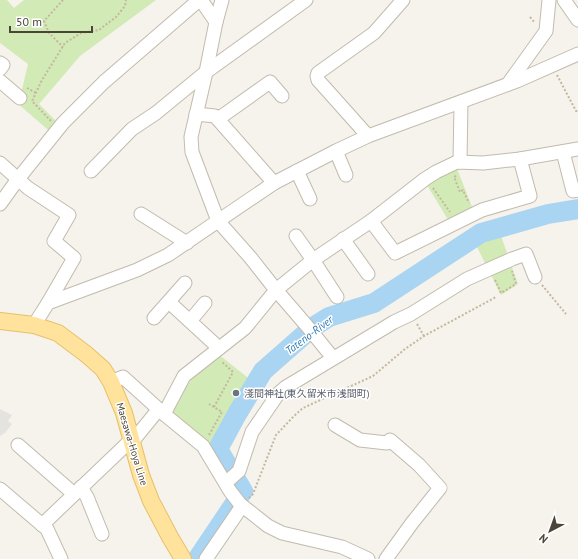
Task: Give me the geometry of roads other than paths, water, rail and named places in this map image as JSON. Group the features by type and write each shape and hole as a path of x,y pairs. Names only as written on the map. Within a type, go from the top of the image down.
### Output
{"main road":[{"name":"Maesawa-Hoya Line","path":"0,321 34,325 58,333 103,369 111,382 124,413 141,475 151,501 183,559"}],"street":[{"path":"0,204 63,123 104,82 200,0 216,22"},
{"path":"222,0 190,137 192,152 218,220 333,358"},
{"path":"91,171 132,128 156,113 206,72 306,0"},
{"path":"368,136 318,80 317,76 318,73 374,33 403,0"},
{"path":"508,84 546,31 549,0"},
{"path":"564,0 578,20"},
{"path":"48,303 137,270 168,255 274,183 336,151 368,136 508,84 578,54"},
{"path":"0,63 3,65 0,69"},
{"path":"0,81 20,98"},
{"path":"218,119 270,82 282,96"},
{"path":"458,169 461,102"},
{"path":"196,114 215,116 274,183"},
{"path":"458,169 483,163 520,159 578,149"},
{"path":"336,151 346,175"},
{"path":"563,152 573,191 578,190"},
{"path":"371,221 395,253 482,210 530,196 520,159"},
{"path":"42,525 161,412 184,376 245,328 276,290 314,260 371,221 426,179 457,162 458,169"},
{"path":"0,163 28,188 69,215 54,241 74,258 34,325"},
{"path":"297,171 310,198"},
{"path":"141,214 187,242"},
{"path":"296,236 338,296"},
{"path":"343,239 368,274"},
{"path":"231,480 252,432 278,394 286,387 394,322 411,314 467,279 512,259 526,254 535,277"},
{"path":"154,318 185,283"},
{"path":"169,302 190,321 216,351"},
{"path":"190,321 205,303"},
{"path":"111,382 123,377 161,412 202,446 231,480 241,505 268,526 282,533 342,547 368,559"},
{"path":"335,425 360,440 387,443 390,440 419,465 440,488 386,559"},
{"path":"18,445 78,490 102,534"},
{"path":"0,489 47,529 61,559"},
{"path":"206,559 241,505"}],"waterway":[{"name":"Tateno-River","path":"198,558 243,491 218,449 263,371 313,327 329,317 374,303 481,233 548,214 578,209"}],"place":[{"name":"淺間神社(東久留米市浅間町)","path":"236,393"}]}
